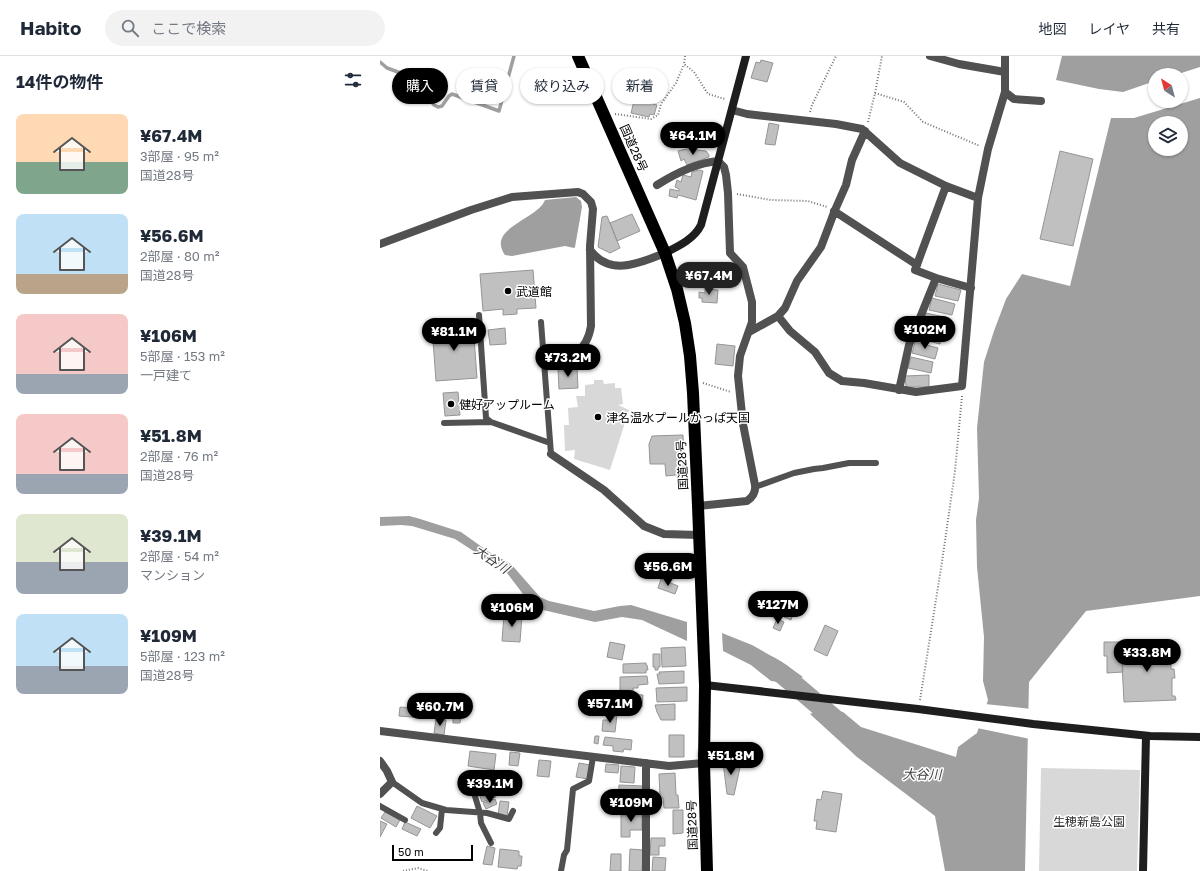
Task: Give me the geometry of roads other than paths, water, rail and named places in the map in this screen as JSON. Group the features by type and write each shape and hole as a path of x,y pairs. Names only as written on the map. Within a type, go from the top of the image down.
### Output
{"highway":[{"name":"国道28号","path":"578,56 665,253 685,323 690,356 693,393 698,506 705,685 704,763 707,871"}],"street":[{"path":"590,250 606,262 621,266 628,266 641,263 665,253 688,240 700,228 746,56"},
{"path":"930,56 959,64 1005,72"},
{"path":"778,316 790,331 815,352 829,373 842,381 864,383 916,392 962,386 978,198 988,149 1005,92 1005,56"},
{"path":"1005,92 1014,99 1041,102"},
{"path":"732,110 747,114 836,124 862,129 900,163 946,186 978,198"},
{"path":"749,332 778,316 785,308 797,282 821,248 834,210 846,185 852,160 865,131"},
{"path":"657,185 677,172 709,162 718,161"},
{"path":"698,506 747,501 752,496 756,487 743,424 738,376 740,356 752,322 752,302 743,267 730,253 728,193 724,167 718,161"},
{"path":"946,186 915,270 971,288"},
{"path":"380,244 471,210 512,197 572,192 584,194 591,202 593,209 590,250 590,334 585,344 578,351 557,362 544,364"},
{"path":"834,210 917,265"},
{"path":"899,390 909,345 936,278"},
{"path":"551,454 604,490 644,526 664,534 699,535"},
{"path":"705,685 1146,736 1200,737"},
{"path":"380,730 669,766 704,763"},
{"path":"1143,871 1146,736"},
{"path":"380,761 392,782 381,792"},
{"path":"646,763 646,871"}],"lane":[{"path":"479,315 486,418 491,422 550,443"},
{"path":"541,322 551,454"},
{"path":"444,423 491,422"},
{"path":"756,487 794,473 814,469 849,463 876,463"},
{"path":"561,871 564,855 567,850 573,789 589,781 593,757"},
{"path":"392,782 422,803 442,809 480,813 508,820 513,810"},
{"path":"474,793 480,813 481,823 491,843"},
{"path":"380,806 405,820"},
{"path":"436,833 440,828 442,809"}],"water":[{"path":"1062,56 1200,56 1200,67 1188,71 1188,68 1148,68 1148,83 1123,92 1099,89 1056,80"},
{"path":"1200,98 1200,596 1086,611 1029,682 1025,871 945,871 935,816 857,757 810,714 824,709 843,712 861,727 956,757 958,747 977,733 988,700 983,681 984,637 977,567 976,520 979,498 977,428 984,362 1006,299 1022,274 1070,286 1111,118 1134,118 1167,108 1188,108 1188,102"},
{"path":"576,197 581,201 582,207 574,248 565,246 512,256 505,255 501,246 502,238 507,231 533,213 545,200"},
{"name":"大谷川","path":"409,516 461,532 489,552 511,564 540,597 549,601 594,611 631,605 687,622 687,641 642,620 622,617 595,622 543,610 526,598 507,573 455,539 412,526 380,526 380,517"},
{"path":"722,633 752,645 782,662 803,677 787,683 771,681 751,665 723,651"}],"waterway":[{"path":"380,62 387,68 409,76 414,83 422,89 434,105 438,107 442,106 452,94 499,111 514,56"},
{"name":"大谷川","path":"769,666 782,674 843,726"}],"place":[{"name":"武道館","path":"508,291"},
{"name":"健好アップルーム","path":"451,404"},
{"name":"津名温水プールかっぱ天国","path":"598,417"}],"park label":[{"name":"生穂新島公園","path":"1089,821"}]}
